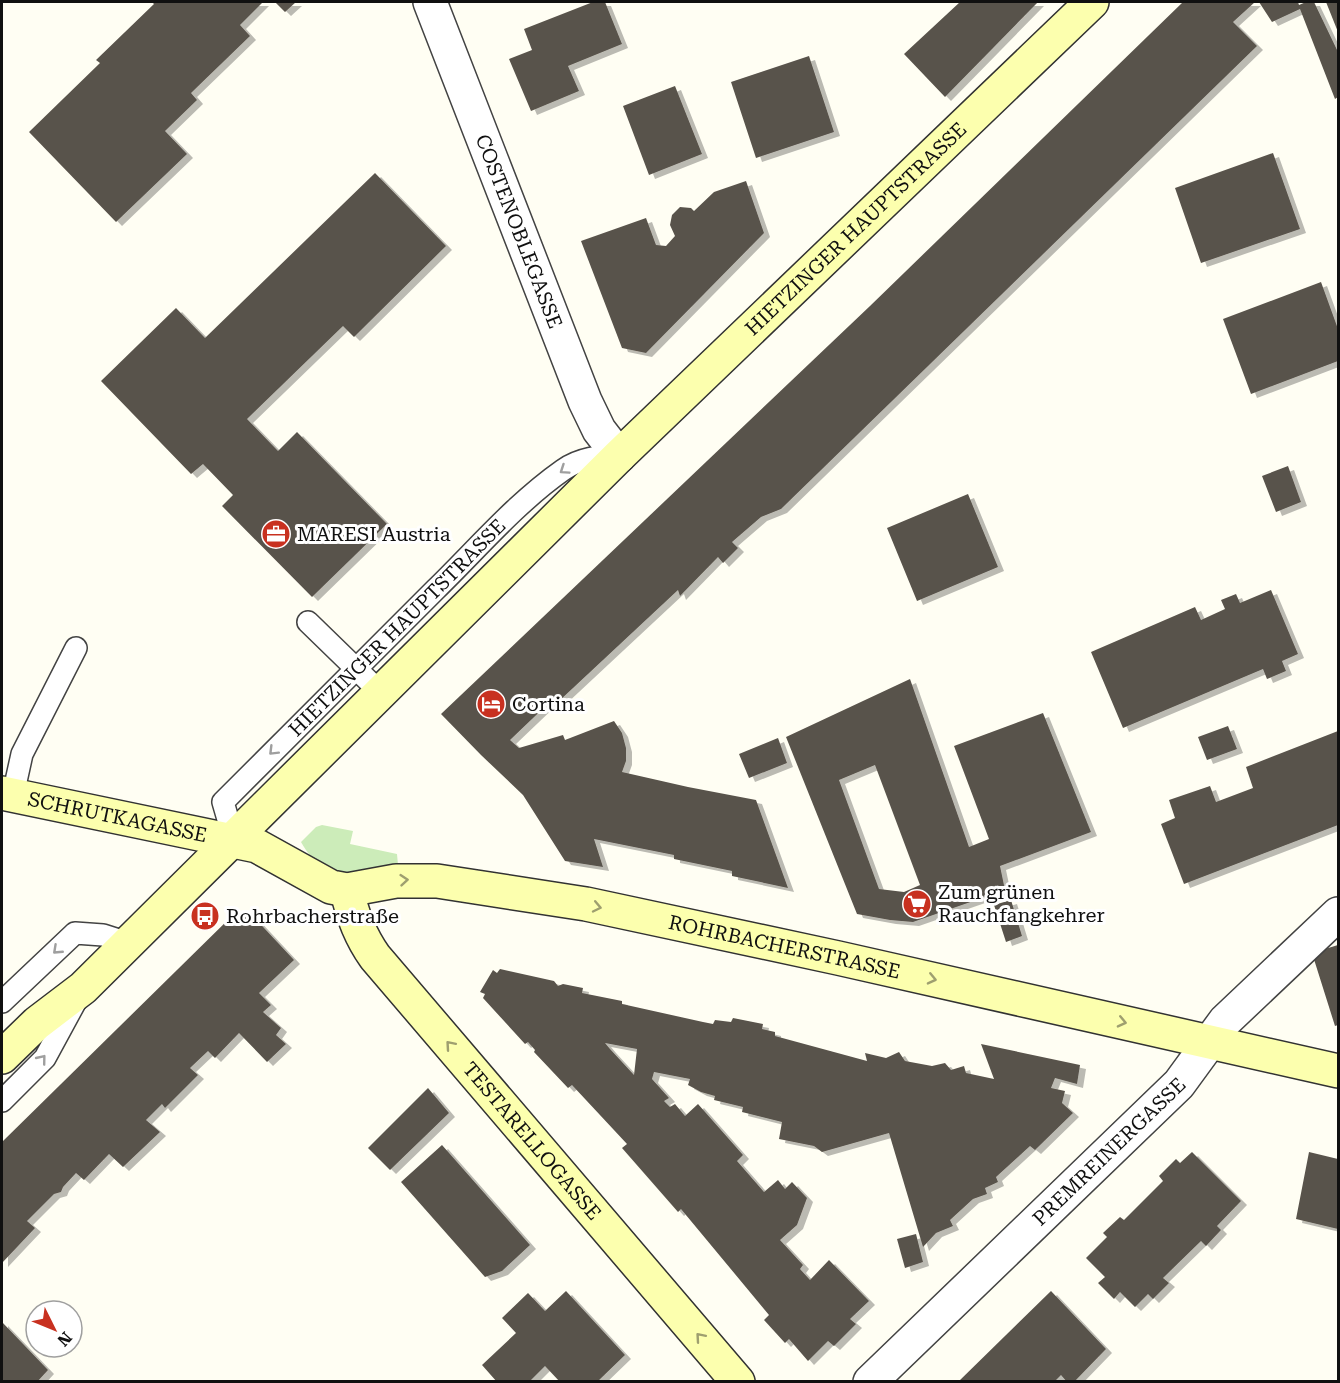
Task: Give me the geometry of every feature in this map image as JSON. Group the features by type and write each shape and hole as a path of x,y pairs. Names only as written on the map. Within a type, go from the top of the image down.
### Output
{"street":[{"name":"COSTENOBLEGASSE","path":"430,2 585,401 599,430 619,456"},
{"name":"HIETZINGER HAUPTSTRASSE","path":"2,1057 37,1023 83,988 619,456 1092,2"},
{"name":"SCHRUTKAGASSE","path":"7,794 234,840"},
{"name":"ROHRBACHERSTRASSE","path":"234,840 265,849 331,887 347,890 396,881 437,880 586,904 850,960 1338,1071"},
{"name":"TESTARELLOGASSE","path":"347,890 356,924 375,957 738,1382"},
{"name":"PREMREINERGASSE","path":"870,1382 1179,1084 1209,1041 1242,1003 1338,914"}],"lane":[{"name":"HIETZINGER HAUPTSTRASSE","path":"234,840 223,802 516,509 572,465 600,456 619,456"},
{"path":"516,509 541,533"},
{"path":"308,622 381,693"},
{"path":"7,794 22,754 76,648"},
{"path":"2,1002 75,933 103,935 128,943"},
{"name":"HIETZINGER HAUPTSTRASSE","path":"2,1101 45,1058 83,988"}],"green space":[{"path":"322,825 353,831 350,844 397,854 398,865 356,874 332,871 320,865 301,842 316,827"}],"building":[{"path":"152,2 263,2 240,25 250,36 191,93 197,100 165,131 187,154 116,222 29,132 100,63 96,60 154,4"},
{"path":"275,2 296,2 285,12"},
{"path":"593,2 605,2 622,44 568,66 579,91 531,111 509,59 532,50 524,29"},
{"path":"960,2 1038,2 945,97 904,54"},
{"path":"1183,2 1255,2 1233,22 1257,46 781,509 761,517 732,542 738,548 723,563 718,557 680,596 678,590 558,702 554,698 510,740 519,748 563,735 565,740 614,721 622,733 626,748 626,761 622,772 756,800 788,888 732,876 732,871 674,859 674,855 594,839 603,867 565,861 523,795 441,714 870,306"},
{"path":"1259,2 1298,2 1299,5 1314,2 1338,52 1338,97 1335,99 1300,9 1272,22"},
{"path":"1326,2 1338,2 1338,32"},
{"path":"809,56 834,132 756,158 731,82"},
{"path":"675,86 702,154 649,175 623,106"},
{"path":"1273,153 1300,229 1201,263 1175,188"},
{"path":"375,173 446,246 354,337 343,326 247,419 278,451 297,432 387,524 312,597 222,506 233,495 203,464 191,474 101,381 176,308 205,338"},
{"path":"746,181 764,233 646,353 622,348 581,241 646,218 656,245 666,246 675,236 670,225 672,215 680,207 691,208 694,211 714,192"},
{"path":"1321,282 1338,329 1338,361 1251,394 1223,319"},
{"path":"1288,466 1301,502 1276,512 1262,476"},
{"path":"968,494 998,567 917,601 887,528"},
{"path":"1271,590 1298,654 1282,661 1286,671 1267,679 1263,669 1123,728 1091,652 1195,607 1201,620 1225,609 1221,600 1236,594 1240,603"},
{"path":"910,679 969,847 989,839 954,746 1043,713 1091,832 1000,866 1005,890 913,922 857,914 786,737","holes":["875,765 920,885 904,892 879,889 839,780"]},
{"path":"1228,726 1237,749 1207,760 1198,737"},
{"path":"1338,731 1338,825 1184,884 1161,824 1175,818 1169,800 1210,786 1216,802 1253,788 1246,767"},
{"path":"778,738 787,763 749,778 739,754"},
{"path":"1011,900 1022,936 1006,942 994,905"},
{"path":"235,913 250,913 294,960 259,993 271,1005 263,1012 281,1028 276,1035 286,1044 267,1062 239,1033 215,1058 208,1051 190,1068 198,1075 165,1108 162,1104 146,1120 160,1132 123,1167 109,1154 84,1180 76,1173 61,1192 54,1194 27,1221 35,1228 2,1263 2,1142"},
{"path":"1338,945 1338,1025 1335,1026 1312,953"},
{"path":"500,969 554,981 558,986 563,984 583,988 582,993 622,1001 622,1004 713,1024 715,1020 731,1022 733,1018 763,1024 762,1029 775,1032 775,1036 867,1061 865,1053 886,1058 899,1052 905,1061 932,1066 945,1063 951,1070 964,1066 966,1073 994,1079 981,1044 1080,1065 1077,1084 1055,1078 1051,1088 1065,1091 1062,1103 1073,1113 1035,1150 1030,1146 996,1177 998,1182 985,1188 987,1194 973,1199 950,1220 953,1226 936,1233 923,1247 889,1133 822,1152 814,1146 779,1139 782,1122 742,1112 743,1107 714,1100 715,1096 688,1085 690,1079 654,1072 652,1079 669,1098 664,1101 670,1107 675,1104 685,1116 698,1104 743,1155 737,1161 764,1192 778,1180 785,1189 792,1182 807,1198 797,1225 780,1240 803,1265 800,1269 810,1280 829,1260 869,1301 850,1319 856,1324 834,1346 828,1341 808,1361 789,1339 785,1343 764,1320 769,1315 681,1209 678,1212 622,1148 627,1144 572,1085 568,1088 534,1052 535,1050 528,1042 525,1044 483,998 485,994 480,992 493,970 497,973","holes":["605,1043 637,1049 634,1075"]},
{"path":"428,1088 449,1113 390,1170 368,1148"},
{"path":"442,1145 530,1245 502,1271 485,1277 401,1182"},
{"path":"1192,1152 1241,1201 1217,1226 1221,1230 1206,1246 1201,1241 1163,1278 1169,1283 1153,1299 1148,1294 1135,1307 1120,1292 1114,1299 1098,1283 1105,1277 1086,1258 1107,1237 1103,1233 1120,1217 1124,1220 1163,1181 1159,1176 1176,1159 1180,1163"},
{"path":"1309,1152 1338,1159 1338,1229 1296,1219"},
{"path":"916,1234 923,1262 905,1268 897,1239"},
{"path":"566,1291 625,1355 597,1382 560,1382 545,1366 529,1382 497,1382 482,1365 516,1333 502,1318 528,1293 545,1311"},
{"path":"1051,1291 1106,1349 1074,1382 1067,1382 1061,1375 1054,1382 958,1382"},
{"path":"2,1322 24,1345 24,1359 37,1359 48,1370 37,1382 2,1382"}],"place":[{"name":"MARESI Austria","path":"276,534"},
{"name":"Cortina","path":"491,704"},
{"name":"Zum grünen Rauchfangkehrer","path":"917,904"},
{"name":"Rohrbacherstraße","path":"205,916"}]}
